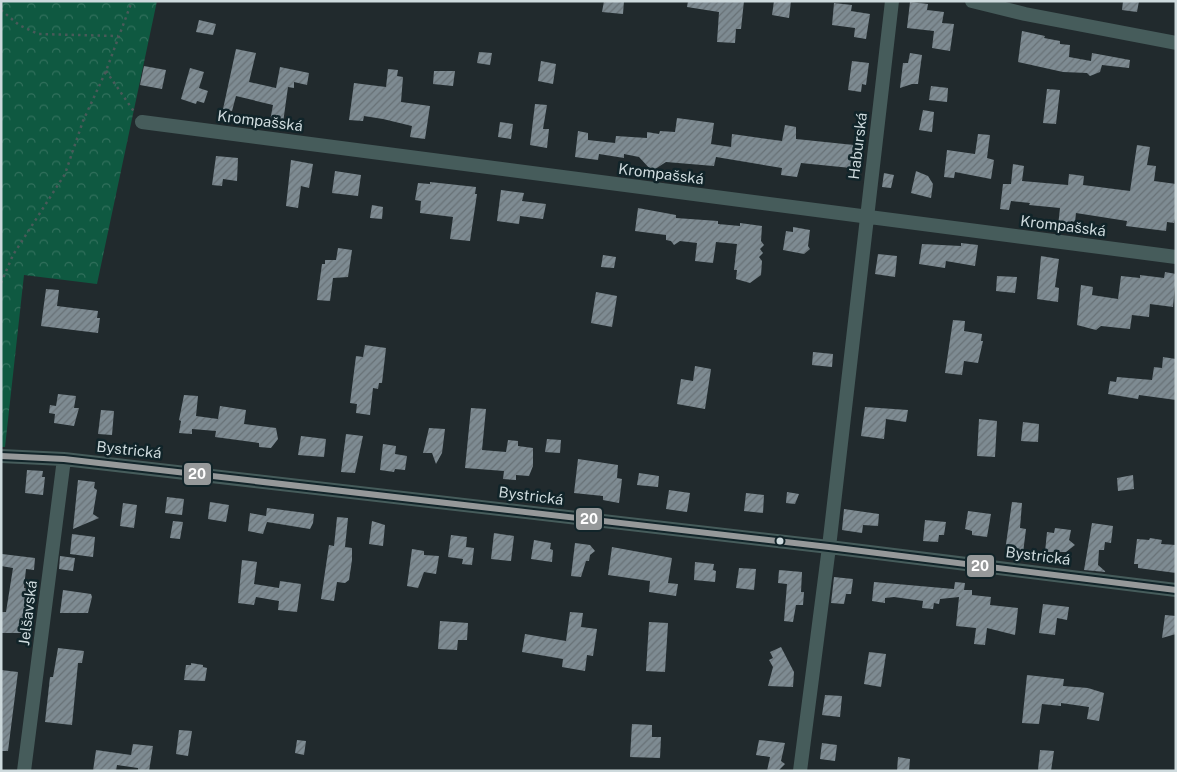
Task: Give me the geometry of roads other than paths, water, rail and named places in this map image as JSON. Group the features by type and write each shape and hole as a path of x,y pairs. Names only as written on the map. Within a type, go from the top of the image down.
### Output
{"street":[{"name":"Haburská","path":"800,771 829,547 892,1"},
{"path":"972,1 1025,14 1176,43"},
{"name":"Krompašská","path":"142,122 1176,257"},
{"name":"Bystrická","path":"1,456 64,459 829,547 1176,590"},
{"name":"Jelšavská","path":"24,771 64,459"}]}
